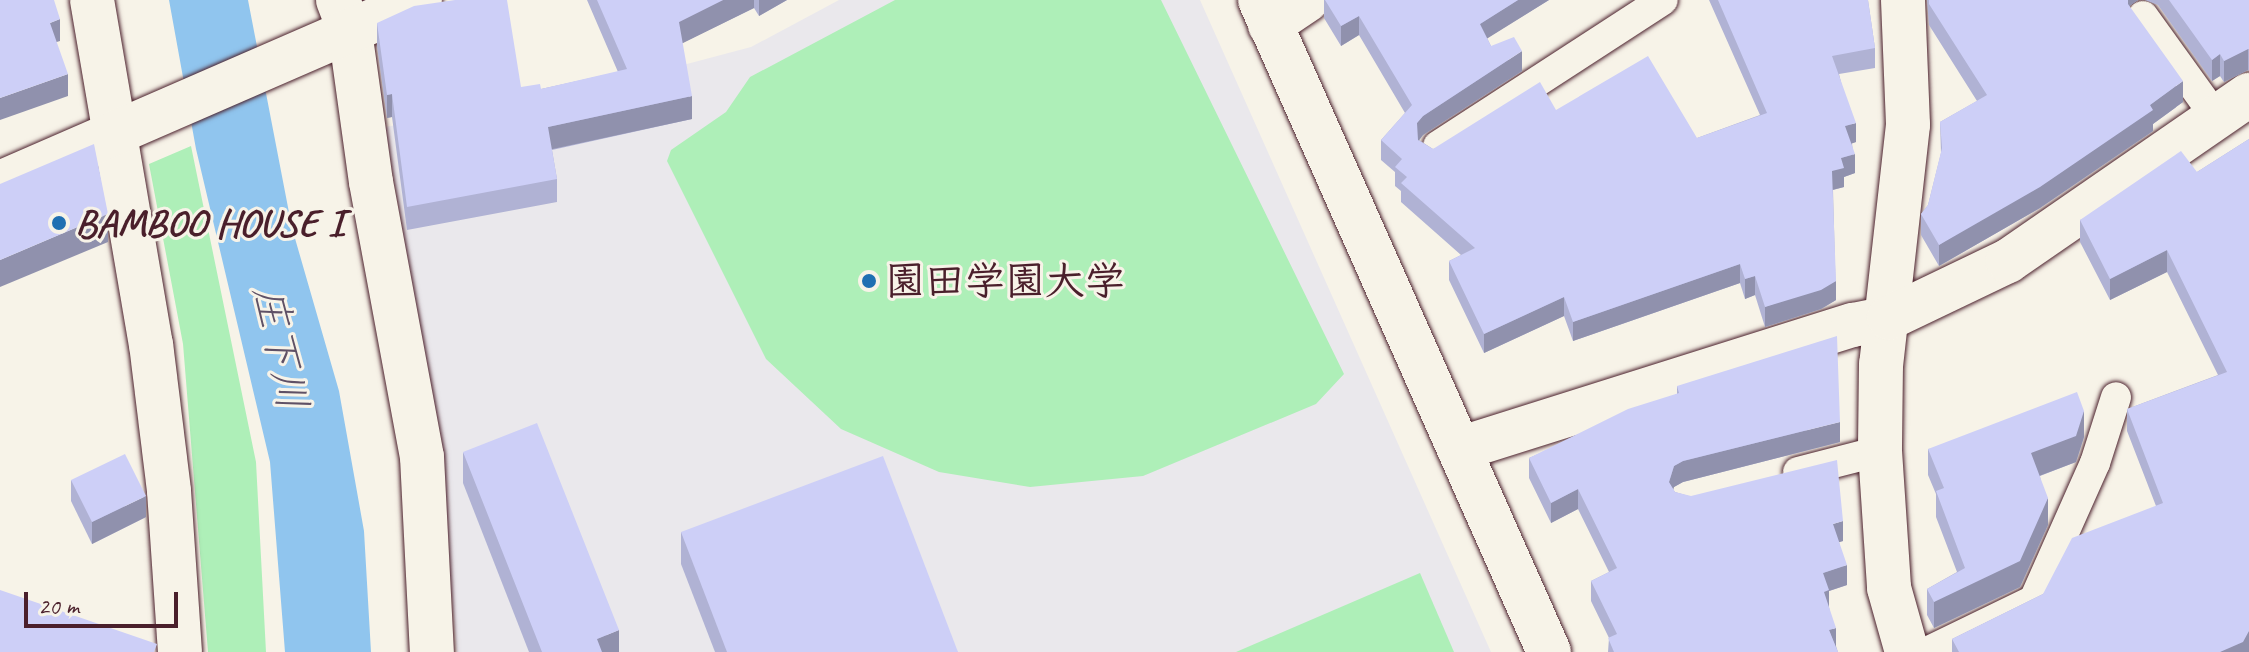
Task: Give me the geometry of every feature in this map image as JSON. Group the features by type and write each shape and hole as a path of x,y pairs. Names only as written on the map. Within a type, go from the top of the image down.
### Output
{"street":[{"path":"92,0 129,126 169,491 180,652"},
{"path":"0,183 129,126 336,25 420,0"},
{"path":"1307,0 1265,12 1549,652"},
{"path":"1903,0 1908,125 1889,318 1881,364 1880,451 1889,588 1907,652"},
{"path":"336,25 371,182 422,457 432,652"},
{"path":"1459,449 1853,325 1889,318 2008,261 2105,200 2232,106"}],"lane":[{"path":"1433,150 1663,0"},
{"path":"2143,16 2232,106"},
{"path":"1927,652 2034,600 2095,463 2116,397"},
{"path":"1776,477 1880,451"}],"shaded area":[{"name":"園田学園大学","path":"839,0 1200,0 1491,652 457,652 438,436 385,127 555,99 751,47"}],"green space":[{"path":"895,0 1161,0 1344,374 1316,404 1143,476 1030,487 939,472 841,429 766,359 667,161 671,150 726,112 750,77"},
{"path":"191,146 256,462 266,652 208,652 183,344 149,164"},
{"path":"1420,573 1454,652 1236,652"}],"water":[{"name":"庄下川","path":"169,0 248,0 292,228 339,391 364,531 371,652 285,652 270,462 196,149"}],"building":[{"path":"0,0 54,0 60,19 50,23 68,74 0,98"},
{"path":"455,0 507,0 521,87 540,84 541,89 627,69 597,0 723,0 679,22 692,96 548,127 557,179 407,207 392,94 387,95 377,23 414,6"},
{"path":"1325,0 1518,0 1480,24 1491,46 1514,37 1522,51 1423,116 1417,123 1418,140 1433,149 1540,82 1556,110 1648,56 1697,138 1767,113 1718,0 1868,0 1875,48 1832,56 1856,123 1845,126 1855,154 1841,158 1844,168 1832,171 1836,281 1821,290 1765,307 1755,276 1745,279 1740,264 1573,322 1564,297 1484,334 1449,261 1475,248 1401,183 1407,177 1395,167 1402,159 1381,140 1412,105 1359,16 1341,26"},
{"path":"1929,0 2128,0 2183,81 2150,105 2153,110 2040,187 1939,245 1921,214 1928,205 1942,148 1940,122 1987,95"},
{"path":"2169,0 2249,0 2249,49 2224,61 2220,54 2212,60"},
{"path":"2249,139 2249,631 2243,642 2220,652 1959,652 1952,639 2043,594 2072,538 2163,503 2127,409 2227,372 2167,250 2110,279 2080,220 2181,151 2197,172"},
{"name":"BAMBOO HOUSE I","path":"94,144 108,214 0,260 0,184"},
{"path":"1837,336 1840,422 1683,461 1674,466 1669,482 1675,492 1691,496 1837,460 1843,521 1833,524 1847,565 1823,573 1829,590 1824,592 1836,628 1829,630 1838,652 1614,652 1608,638 1617,634 1591,581 1617,568 1578,489 1551,503 1529,458 1628,409 1679,393 1677,386"},
{"path":"2077,392 2084,411 2076,436 2031,453 2048,498 2020,561 1934,602 1927,589 1965,568 1936,491 1944,488 1928,449"},
{"path":"537,423 619,630 597,639 602,652 542,652 463,452"},
{"path":"125,454 146,496 92,522 71,480"},
{"path":"883,456 958,652 727,652 681,532"},
{"path":"0,590 157,644 154,652 0,652"}],"place":[{"name":"BAMBOO HOUSE I","path":"59,223"},
{"name":"園田学園大学","path":"869,281"}]}
